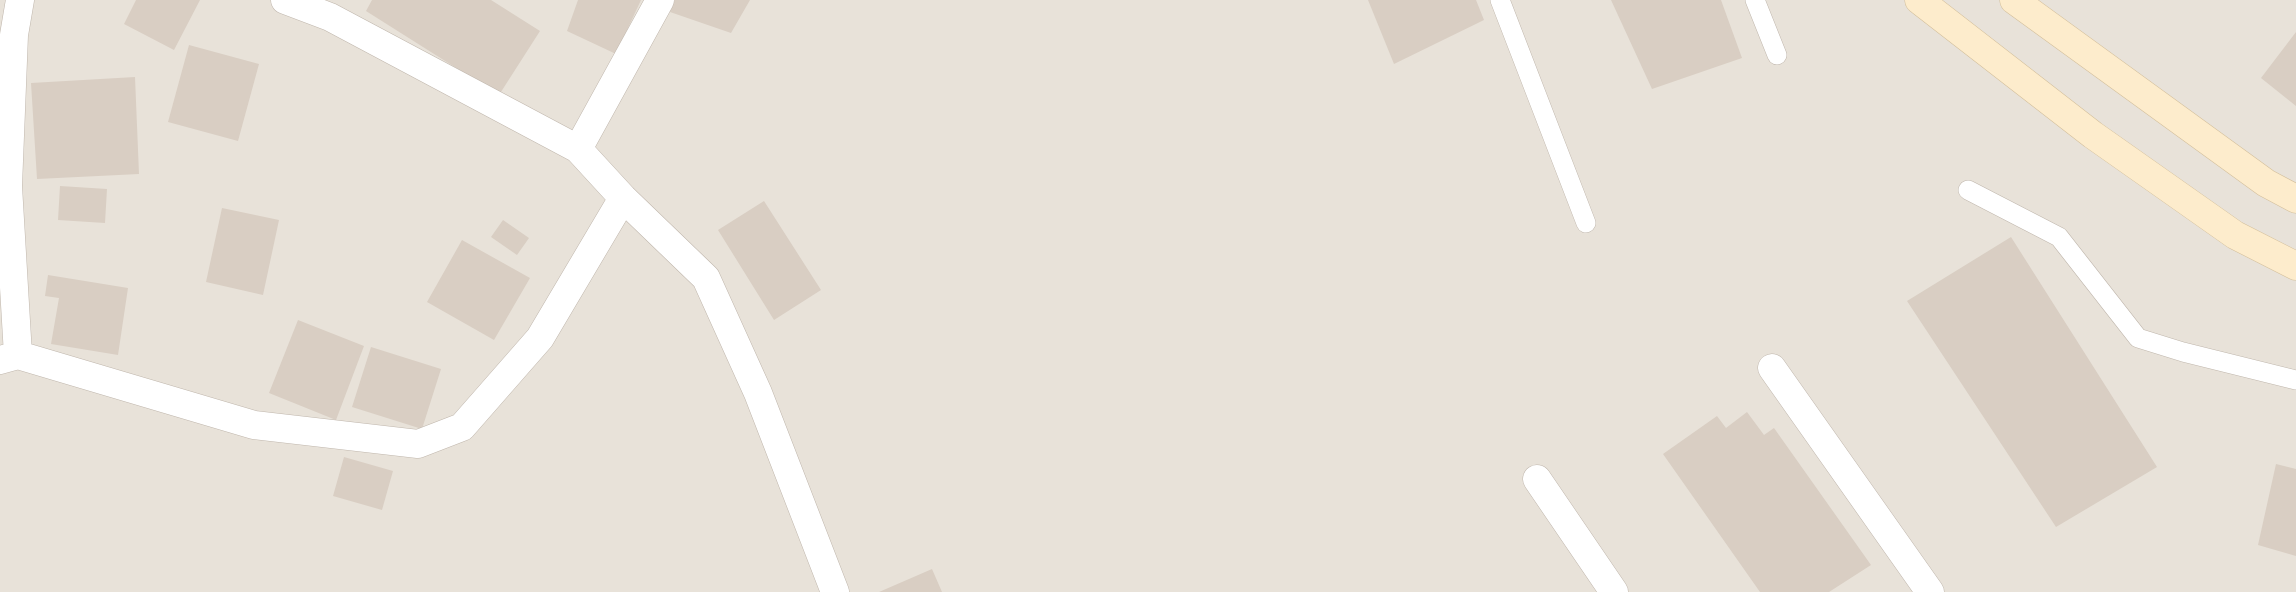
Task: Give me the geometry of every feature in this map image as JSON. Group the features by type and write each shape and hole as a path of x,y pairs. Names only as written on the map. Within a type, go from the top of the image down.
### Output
{"main road":[{"path":"1919,0 2101,141 2235,235 2296,266"},
{"path":"2014,0 2266,182 2296,199"}],"street":[{"path":"20,0 14,36 8,186 9,358 254,425 418,444 462,427 540,338 623,198"},
{"path":"284,0 337,9 578,149 623,198 706,278 758,393 835,592"},
{"path":"578,149 660,0"},
{"path":"1772,368 1930,592"},
{"path":"1537,479 1614,592"}],"lane":[{"path":"1500,0 1586,223"},
{"path":"1755,0 1777,55"},
{"path":"1968,190 2059,237 2138,338 2182,352 2296,380"}],"shaded area":[{"path":"0,0 2296,0 2296,592 0,592"}],"building":[{"path":"136,0 200,0 174,50 124,24"},
{"path":"372,0 491,0 540,31 499,95 366,11"},
{"path":"578,0 641,0 616,54 567,31"},
{"path":"675,0 750,0 731,33 670,12"},
{"path":"1368,0 1476,0 1484,20 1394,64"},
{"path":"1611,0 1721,0 1742,58 1652,89"},
{"path":"2296,32 2296,106 2261,78"},
{"path":"189,45 259,64 238,141 168,122"},
{"path":"135,77 139,174 37,179 31,83"},
{"path":"60,186 107,189 105,223 58,220"},
{"path":"764,201 821,290 774,320 718,230"},
{"path":"222,208 279,220 263,295 206,282"},
{"path":"503,220 529,238 517,255 491,237"},
{"path":"2011,237 2157,467 2056,527 1907,301"},
{"path":"462,240 530,278 494,340 427,302"},
{"path":"48,275 128,288 118,355 51,344 59,298 45,296"},
{"path":"298,320 364,346 336,420 269,393"},
{"path":"371,347 441,369 422,429 352,407"},
{"path":"1747,412 1764,435 1774,428 1871,565 1829,592 1760,592 1663,454 1717,416 1726,428"},
{"path":"344,457 393,471 382,510 333,496"},
{"path":"2276,464 2296,469 2296,556 2258,545"},
{"path":"932,569 942,592 879,592"}]}
